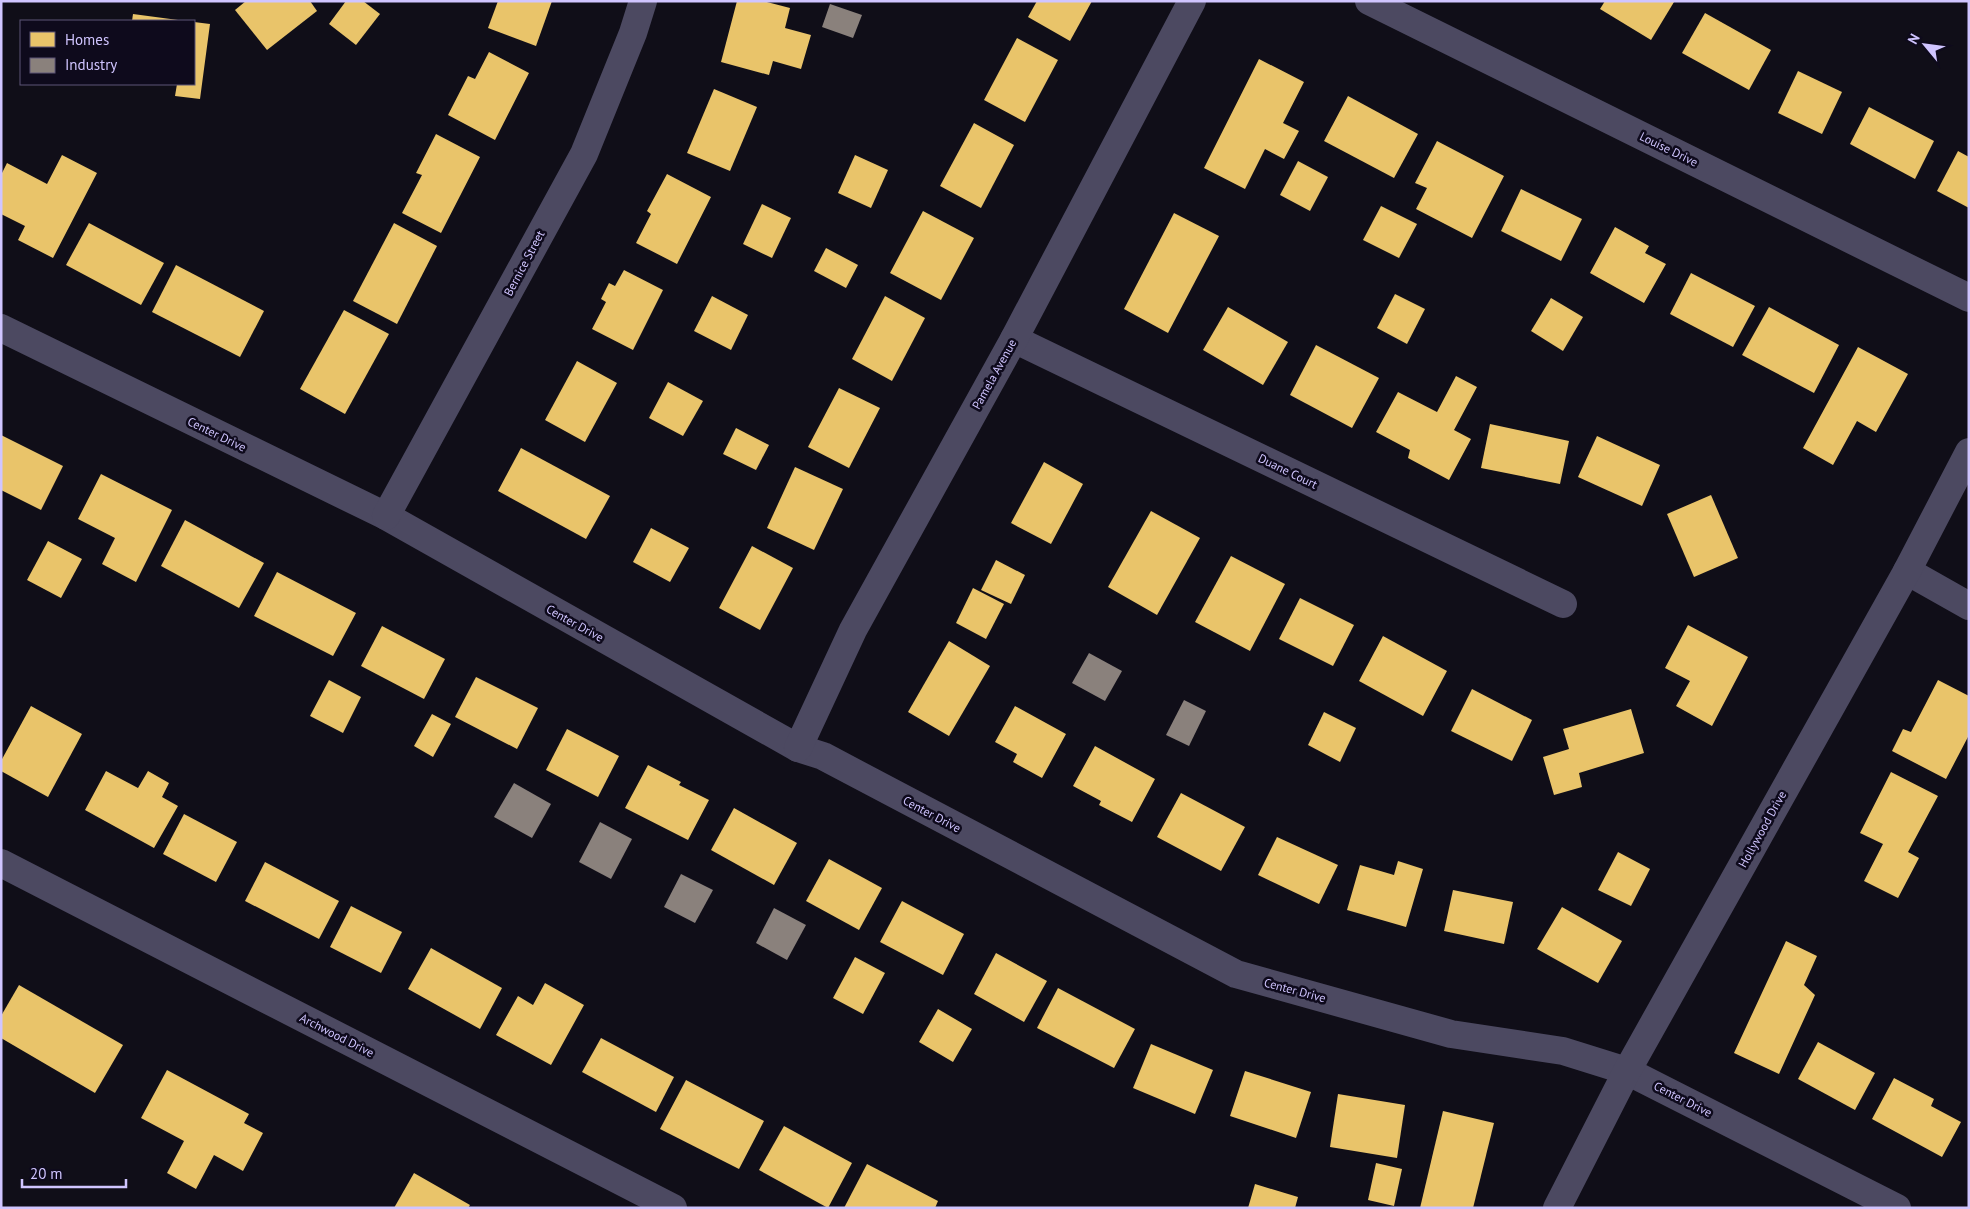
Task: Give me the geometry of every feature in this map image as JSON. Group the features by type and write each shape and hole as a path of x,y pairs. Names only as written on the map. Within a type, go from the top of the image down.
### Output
{"street":[{"name":"Bernice Street","path":"386,516 584,154 633,33 643,1"},
{"name":"Pamela Avenue","path":"798,748 853,630 1014,339 1192,1"},
{"name":"Louise Drive","path":"1368,1 1969,298"},
{"name":"Center Drive","path":"1,328 386,516 798,748 823,756 1236,974 1451,1034 1563,1050 1627,1071 1897,1208"},
{"name":"Duane Court","path":"1014,339 1563,604"},
{"name":"Hollywood Drive","path":"1557,1208 1627,1071 1907,571 1969,452"},
{"path":"1907,571 1969,606"},
{"name":"Archwood Drive","path":"1,863 673,1208"}],"building: Homes":[{"path":"246,1 310,1 317,11 267,50 235,10"},
{"path":"346,1 363,1 380,14 356,45 329,24"},
{"path":"498,1 552,1 536,46 488,28"},
{"path":"737,1 763,1 790,8 785,28 811,35 801,69 773,61 769,75 721,62"},
{"path":"1037,1 1092,1 1070,41 1028,17"},
{"path":"1605,1 1674,2 1651,40 1600,9"},
{"path":"1705,13 1771,50 1749,90 1682,53"},
{"path":"133,14 178,20 132,20"},
{"path":"195,22 210,24 200,99 175,96 177,85 195,85"},
{"path":"1017,38 1058,60 1025,122 984,100"},
{"path":"489,52 529,73 495,140 448,115 468,76 475,79"},
{"path":"1259,59 1304,82 1283,123 1299,131 1284,159 1265,149 1245,189 1204,168"},
{"path":"1798,71 1842,92 1822,134 1778,113"},
{"path":"714,89 757,107 730,171 687,153"},
{"path":"1348,96 1418,134 1394,178 1324,141"},
{"path":"1869,107 1934,141 1915,179 1850,144"},
{"path":"974,123 1014,145 981,208 940,186"},
{"path":"436,134 480,157 441,233 402,213 422,175 416,173"},
{"path":"1437,141 1504,176 1472,238 1416,209 1427,188 1415,183"},
{"path":"1958,151 1969,157 1969,208 1937,191"},
{"path":"62,155 97,173 53,258 18,240 25,226 1,214 1,175 7,163 47,184"},
{"path":"855,155 888,170 871,208 838,193"},
{"path":"1298,161 1328,177 1310,211 1280,195"},
{"path":"667,174 711,197 677,264 636,243 651,214 647,211"},
{"path":"1521,189 1582,219 1561,261 1501,231"},
{"path":"762,204 791,218 772,258 743,244"},
{"path":"1381,206 1417,224 1399,258 1363,240"},
{"path":"923,211 974,238 941,300 890,273"},
{"path":"1174,213 1219,236 1168,333 1124,309"},
{"path":"89,223 164,263 141,305 66,265"},
{"path":"394,223 437,246 397,324 353,301"},
{"path":"1615,227 1649,246 1645,253 1666,264 1644,303 1590,273"},
{"path":"826,248 858,265 846,288 814,271"},
{"path":"176,265 264,311 240,357 152,312"},
{"path":"624,270 663,290 633,350 592,329 606,302 601,299 609,283 615,286"},
{"path":"1691,273 1755,306 1733,347 1670,314"},
{"path":"1395,294 1425,309 1407,344 1377,328"},
{"path":"712,296 748,315 731,350 694,331"},
{"path":"885,296 925,318 892,381 852,359"},
{"path":"1551,298 1583,317 1563,351 1531,331"},
{"path":"1228,307 1288,342 1263,385 1203,350"},
{"path":"1769,307 1839,345 1814,393 1742,355"},
{"path":"344,310 389,334 345,414 300,389"},
{"path":"1316,345 1379,378 1352,428 1290,395"},
{"path":"1858,347 1908,374 1876,432 1857,421 1833,465 1803,448"},
{"path":"577,361 617,383 585,442 545,420"},
{"path":"1456,376 1477,387 1454,430 1471,439 1449,480 1408,458 1410,450 1376,432 1398,392 1437,412"},
{"path":"668,382 703,401 683,436 649,418"},
{"path":"839,388 880,408 849,468 808,447"},
{"path":"1490,424 1569,441 1560,484 1481,468"},
{"path":"736,428 769,445 756,470 723,454"},
{"path":"1,435 63,466 41,510 1,490"},
{"path":"1597,436 1660,465 1642,506 1578,477"},
{"path":"521,448 610,496 586,539 498,491"},
{"path":"1044,462 1083,484 1051,544 1011,523"},
{"path":"795,467 843,489 814,550 767,528"},
{"path":"101,474 172,510 136,582 102,564 115,538 78,519"},
{"path":"1711,495 1738,558 1694,577 1667,514"},
{"path":"1151,511 1200,538 1157,615 1108,587"},
{"path":"185,520 264,563 239,608 161,566"},
{"path":"651,528 689,548 670,582 633,562"},
{"path":"48,541 82,559 61,598 27,580"},
{"path":"752,546 793,568 760,630 719,608"},
{"path":"1231,556 1285,584 1250,651 1195,622"},
{"path":"996,560 1025,575 1011,604 981,590"},
{"path":"277,572 356,613 333,656 254,616"},
{"path":"973,588 1004,604 986,639 956,623"},
{"path":"1300,598 1354,625 1333,666 1279,639"},
{"path":"1688,625 1748,657 1712,726 1676,706 1690,681 1665,668"},
{"path":"382,626 445,659 424,699 361,666"},
{"path":"1383,636 1447,671 1423,716 1359,681"},
{"path":"949,641 990,666 949,736 908,712"},
{"path":"476,677 538,708 517,749 455,717"},
{"path":"329,680 361,697 343,733 310,716"},
{"path":"1938,680 1969,696 1969,735 1946,779 1892,751 1903,729 1911,732"},
{"path":"1472,689 1532,720 1512,761 1451,731"},
{"path":"31,706 82,734 48,797 1,771 1,761"},
{"path":"1015,706 1066,734 1042,778 1013,762 1017,754 995,742"},
{"path":"1631,709 1644,753 1579,773 1582,787 1554,795 1543,757 1569,749 1563,729"},
{"path":"1324,712 1356,728 1340,762 1308,745"},
{"path":"432,714 451,724 433,757 414,746"},
{"path":"567,729 619,756 598,797 546,770"},
{"path":"1095,746 1155,779 1132,822 1099,805 1101,801 1073,786"},
{"path":"648,765 681,782 679,785 709,800 688,840 625,808"},
{"path":"106,771 138,788 148,771 169,783 162,797 178,806 154,848 85,810"},
{"path":"1891,772 1938,796 1908,852 1919,858 1898,898 1864,881 1883,844 1860,833"},
{"path":"1181,793 1245,827 1221,871 1157,837"},
{"path":"734,808 797,843 774,885 711,850"},
{"path":"184,814 237,842 216,882 163,854"},
{"path":"1277,837 1338,865 1319,904 1258,875"},
{"path":"1618,852 1650,869 1631,906 1598,890"},
{"path":"829,859 882,888 859,930 806,901"},
{"path":"1398,861 1423,869 1406,927 1347,910 1360,865 1394,875"},
{"path":"265,862 339,901 319,939 245,901"},
{"path":"1453,890 1513,902 1504,944 1444,931"},
{"path":"902,901 964,934 943,975 880,942"},
{"path":"351,906 402,932 381,973 330,947"},
{"path":"1562,907 1622,941 1598,983 1537,949"},
{"path":"1786,941 1817,956 1804,985 1815,995 1779,1074 1734,1053"},
{"path":"431,948 502,988 480,1029 408,989"},
{"path":"996,953 1047,981 1024,1022 974,994"},
{"path":"855,957 885,973 863,1014 833,998"},
{"path":"545,983 584,1005 551,1065 496,1035 518,996 533,1005"},
{"path":"19,985 123,1045 95,1093 1,1038 1,1016"},
{"path":"1058,988 1135,1029 1114,1068 1037,1028"},
{"path":"938,1009 972,1029 953,1062 919,1042"},
{"path":"601,1038 674,1077 656,1112 582,1072"},
{"path":"1818,1042 1875,1073 1855,1110 1798,1079"},
{"path":"1151,1044 1213,1070 1195,1114 1133,1088"},
{"path":"167,1070 249,1114 244,1123 263,1133 243,1171 214,1155 196,1189 167,1173 184,1141 141,1118"},
{"path":"1245,1071 1311,1092 1296,1138 1230,1116"},
{"path":"1894,1078 1934,1099 1931,1106 1961,1122 1942,1157 1872,1119"},
{"path":"686,1080 764,1121 739,1169 660,1129"},
{"path":"1338,1094 1405,1105 1397,1158 1330,1147"},
{"path":"1443,1111 1494,1123 1473,1208 1420,1208"},
{"path":"784,1126 852,1163 828,1208 759,1170"},
{"path":"1376,1163 1402,1169 1394,1206 1368,1200"},
{"path":"867,1164 938,1201 935,1208 844,1208"},
{"path":"414,1173 470,1205 468,1208 394,1208"},
{"path":"1255,1184 1298,1197 1295,1208 1248,1208"}],"building: Industry":[{"path":"830,4 862,15 853,38 822,27"},
{"path":"1089,653 1122,671 1105,701 1072,683"},
{"path":"1184,700 1206,711 1189,746 1166,735"},
{"path":"514,783 551,804 532,838 494,817"},
{"path":"600,822 632,839 611,879 579,862"},
{"path":"681,874 713,890 695,923 664,907"},
{"path":"774,908 806,925 787,960 756,943"}]}
